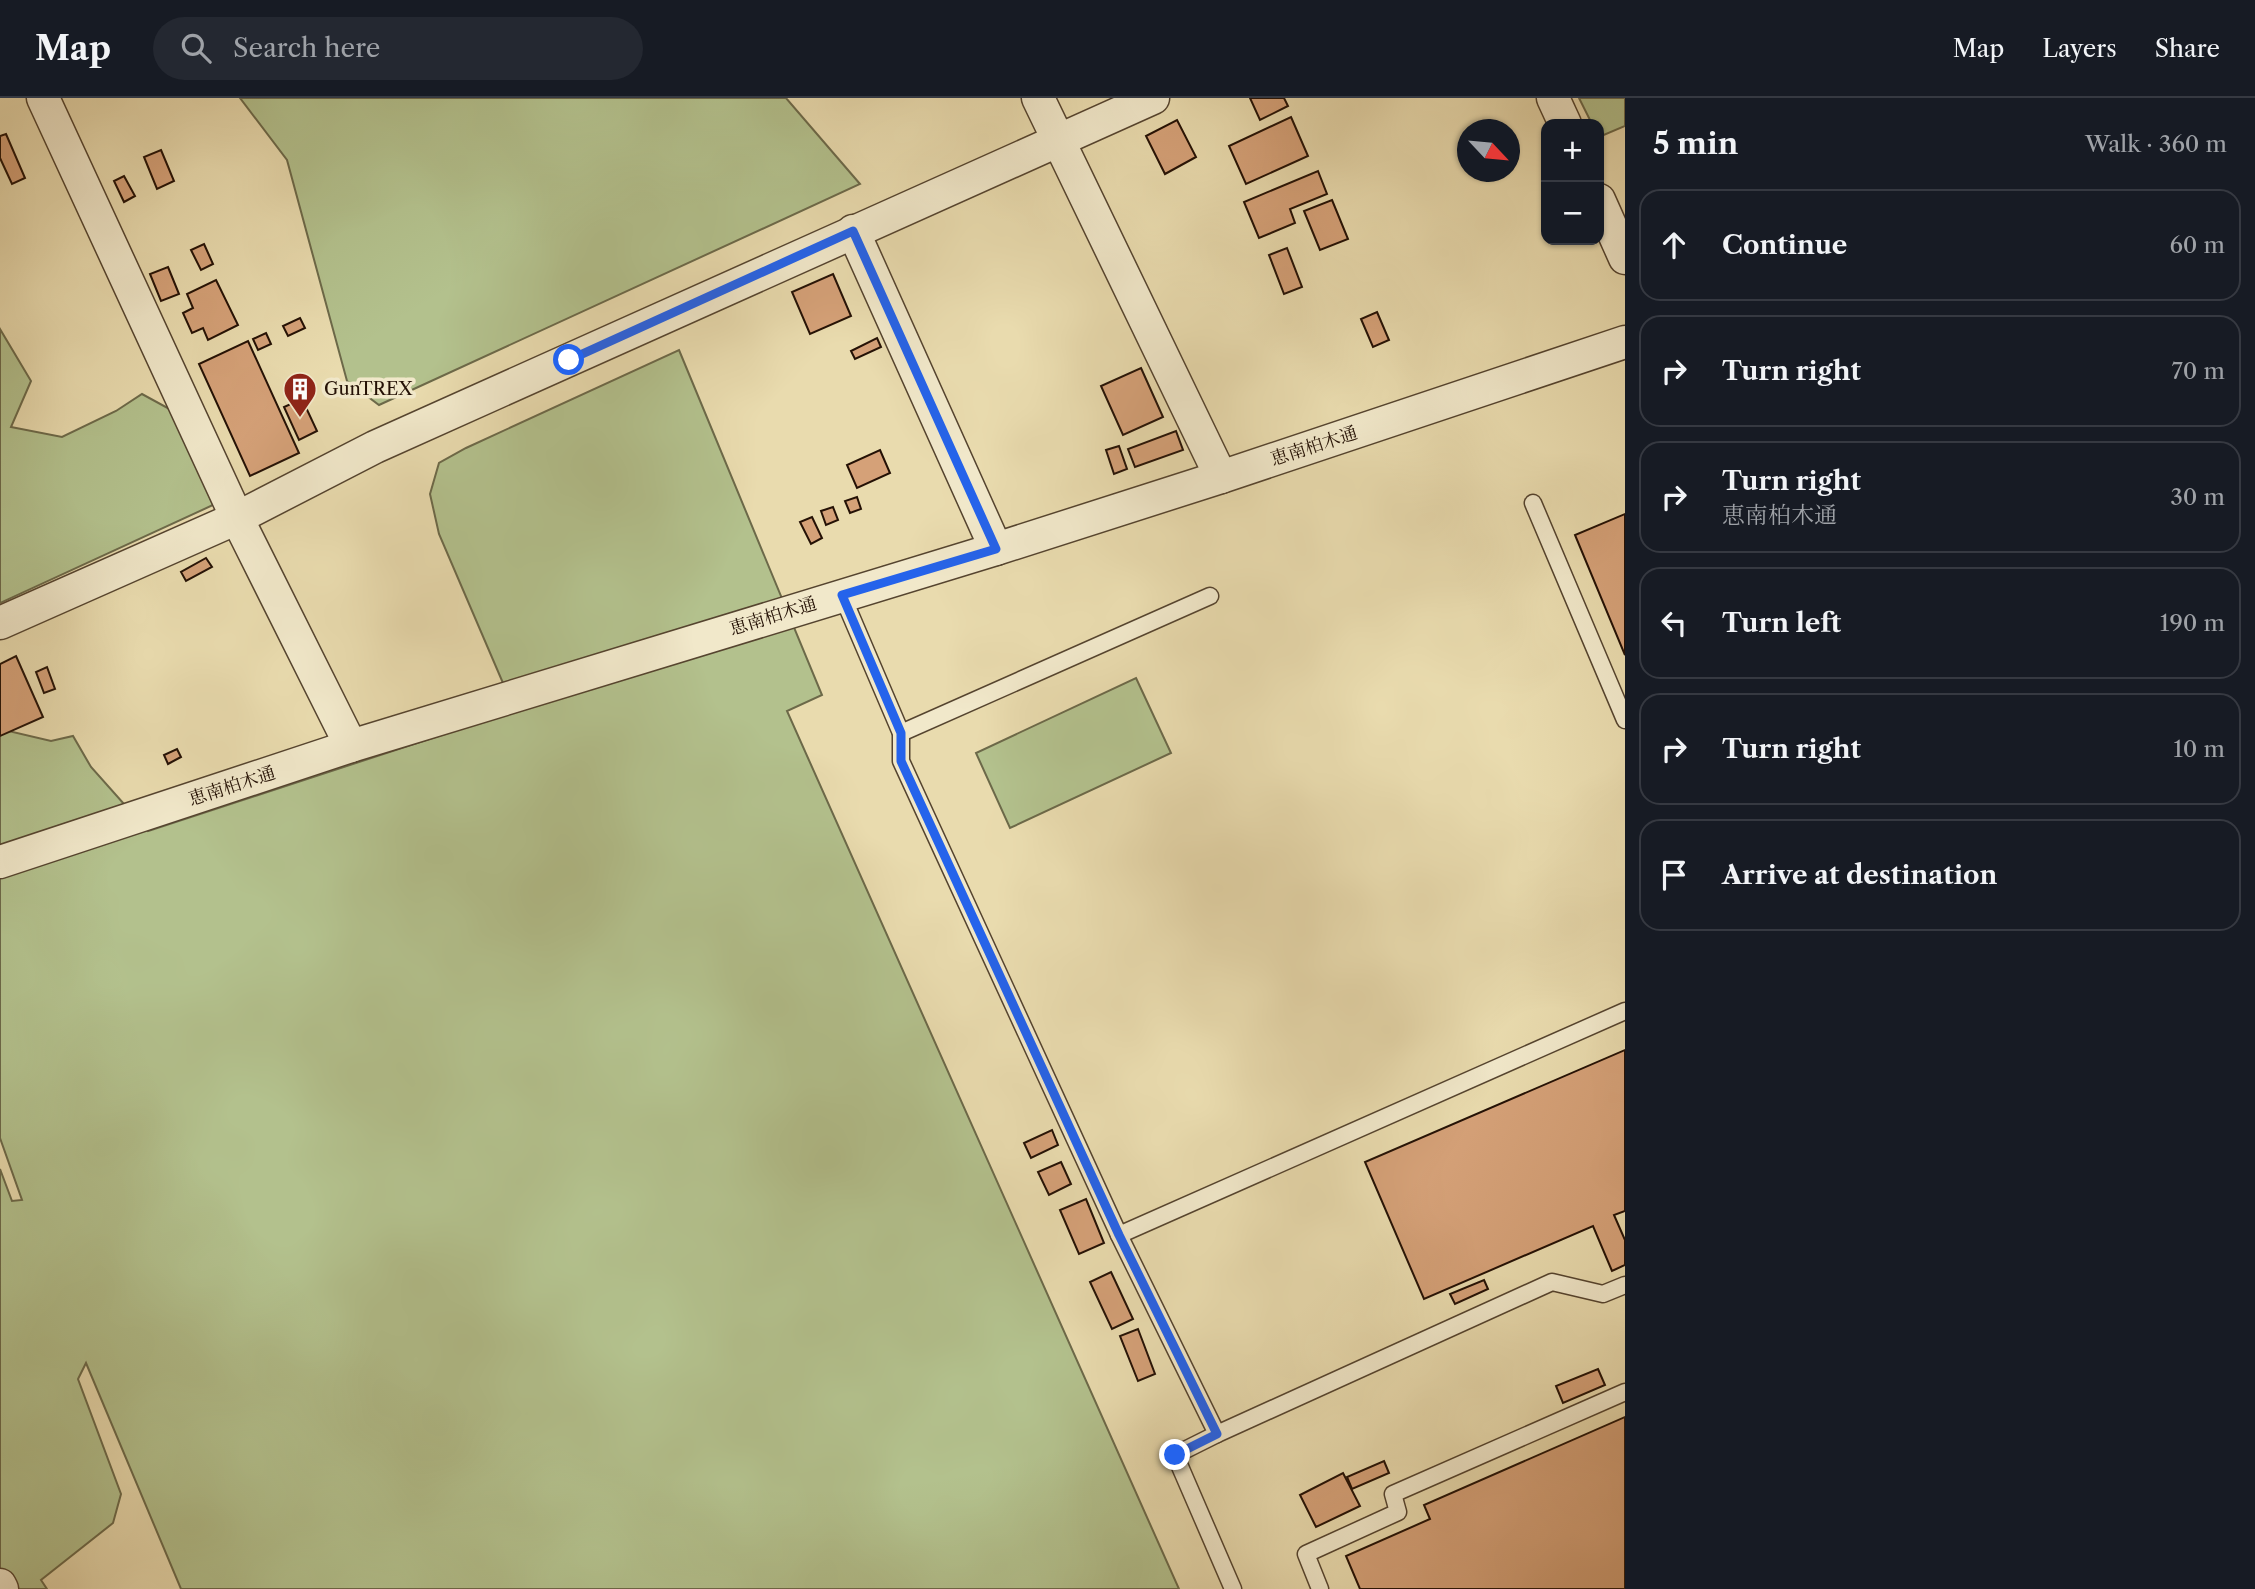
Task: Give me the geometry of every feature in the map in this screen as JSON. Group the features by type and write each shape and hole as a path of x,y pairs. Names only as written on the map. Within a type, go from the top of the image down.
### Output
{"street":[{"path":"43,98 237,518 351,747"},
{"path":"1038,98 1221,477"},
{"path":"0,623 237,518 375,447 1153,98"},
{"path":"1553,98 1563,119"},
{"path":"1604,211 1625,258"},
{"path":"853,231 996,549"},
{"name":"恵南柏木通","path":"0,862 351,747 1221,477 1625,342"}],"lane":[{"path":"1533,503 1625,720"},
{"path":"842,595 901,733 901,761 1119,1235 1217,1434"},
{"path":"901,733 1210,596"},
{"path":"1119,1235 1625,1011"},
{"path":"1233,1589 1175,1455 1552,1282 1603,1294 1625,1285"},
{"path":"1320,1589 1306,1554 1398,1512 1393,1494 1625,1392"}],"green space":[{"path":"240,98 786,98 860,184 379,405 347,381 287,160"},
{"path":"1579,98 1625,98 1625,126 1604,135 1604,119 1590,119"},
{"path":"0,329 31,381 11,427 62,437 116,411 142,394 175,412 213,505 0,603"},
{"path":"679,350 822,695 787,711 1179,1589 181,1589 86,1363 78,1379 121,1494 113,1523 41,1580 47,1589 0,1589 0,1169 12,1201 22,1200 0,1138 0,729 51,741 73,736 91,767 148,831 515,711 439,534 430,494 439,463"},
{"path":"1136,678 1171,753 1010,828 976,753"}],"building":[{"path":"1250,98 1284,98 1288,106 1260,120"},
{"path":"1291,117 1308,156 1246,184 1229,146"},
{"path":"1177,120 1196,157 1165,174 1146,136"},
{"path":"6,134 25,178 12,184 0,158 0,136"},
{"path":"161,150 174,181 157,189 144,157"},
{"path":"1318,171 1327,194 1290,209 1295,223 1259,238 1244,202"},
{"path":"124,176 135,196 124,202 114,181"},
{"path":"1332,200 1348,239 1320,250 1304,211"},
{"path":"204,244 213,264 201,270 191,250"},
{"path":"1287,248 1302,287 1284,294 1269,255"},
{"path":"168,267 179,294 161,301 150,274"},
{"path":"833,274 851,316 810,334 792,292"},
{"path":"216,280 238,325 208,340 203,328 192,333 183,313 193,308 187,294"},
{"path":"1377,312 1389,340 1373,347 1361,319"},
{"path":"300,318 305,328 288,336 283,326"},
{"path":"266,333 271,344 258,350 253,339"},
{"path":"877,338 881,347 855,359 851,351"},
{"path":"248,341 299,453 250,476 199,364"},
{"path":"1141,368 1163,417 1123,435 1101,386"},
{"name":"GunTREX","path":"302,399 317,431 299,440 284,407"},
{"path":"1176,431 1183,450 1135,467 1128,449"},
{"path":"1119,446 1127,469 1114,474 1106,450"},
{"path":"880,450 890,473 857,488 847,465"},
{"path":"857,497 861,509 850,513 845,501"},
{"path":"833,507 838,520 826,525 821,511"},
{"path":"1625,514 1625,655 1575,535"},
{"path":"812,517 822,538 811,544 800,522"},
{"path":"206,558 212,567 186,581 181,572"},
{"path":"16,656 43,717 0,736 0,664"},
{"path":"47,667 55,689 44,693 36,672"},
{"path":"177,749 181,757 168,764 164,755"},
{"path":"1625,1050 1625,1211 1614,1215 1625,1240 1625,1265 1612,1271 1593,1226 1424,1299 1365,1162"},
{"path":"1052,1130 1058,1145 1031,1158 1024,1143"},
{"path":"1061,1162 1071,1184 1049,1195 1038,1172"},
{"path":"1086,1199 1104,1243 1079,1254 1060,1210"},
{"path":"1111,1272 1133,1319 1112,1329 1090,1282"},
{"path":"1484,1280 1488,1289 1455,1304 1450,1294"},
{"path":"1138,1329 1155,1374 1138,1381 1120,1336"},
{"path":"1598,1369 1605,1385 1563,1403 1556,1386"},
{"path":"1625,1417 1625,1589 1360,1589 1346,1556 1430,1519 1424,1505"},
{"path":"1384,1461 1389,1473 1352,1489 1347,1477"},
{"path":"1343,1473 1360,1506 1316,1527 1300,1495"}],"place":[{"name":"GunTREX","path":"300,419"}],"route":[{"path":"569,360 853,231 996,549 842,595 901,733 901,761 1119,1235 1217,1434 1175,1455"}]}
